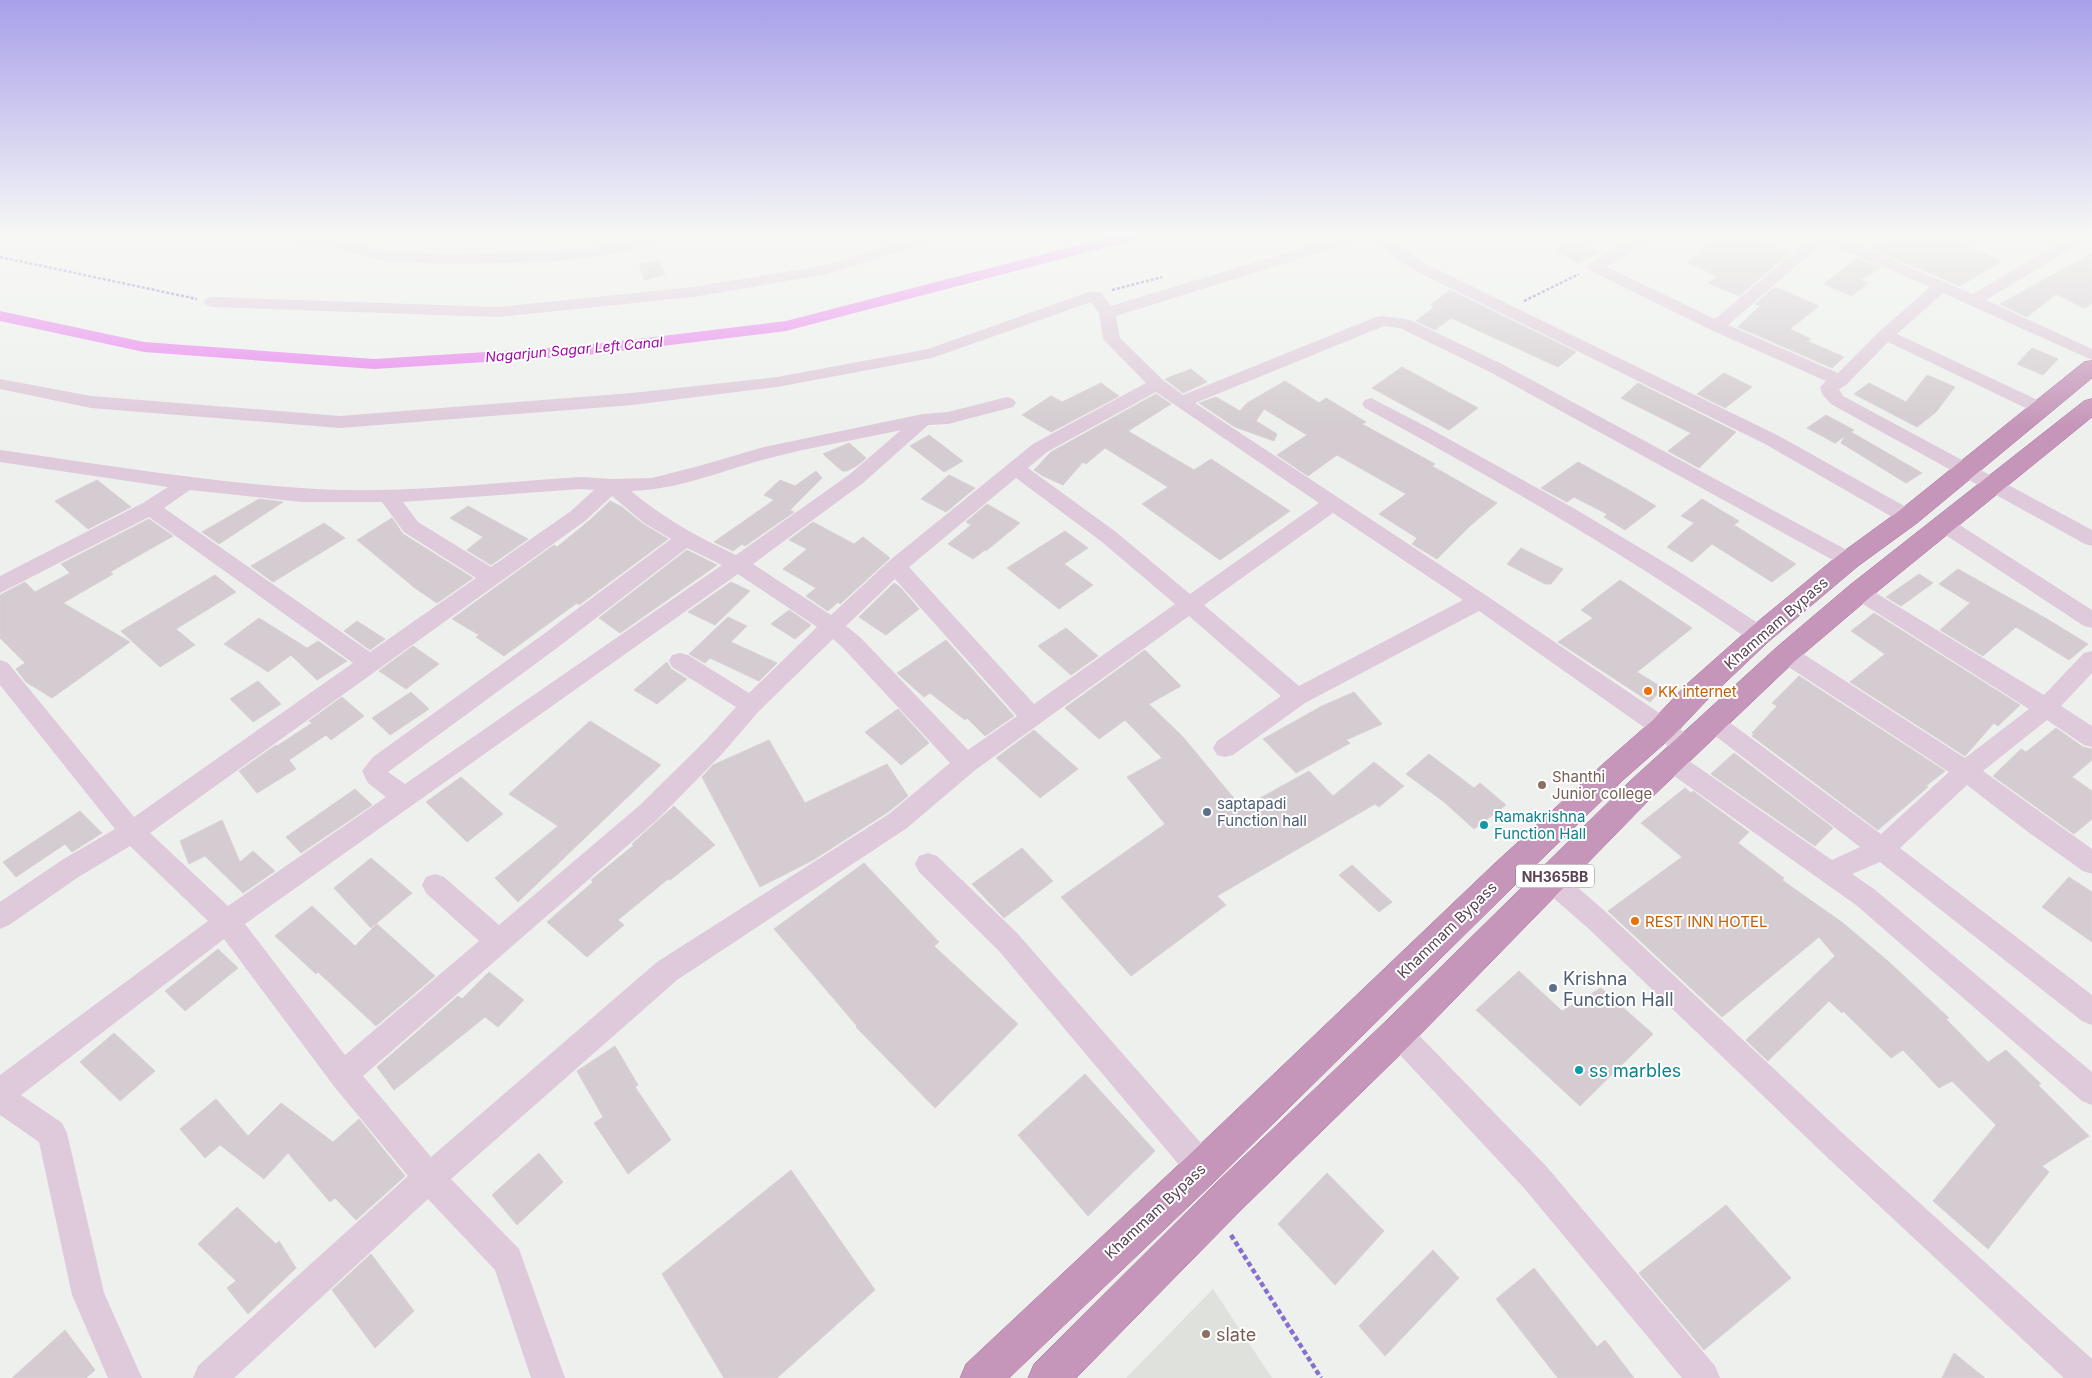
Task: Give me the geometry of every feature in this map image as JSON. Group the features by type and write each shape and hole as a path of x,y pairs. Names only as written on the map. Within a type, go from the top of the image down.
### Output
{"highway":[{"name":"Khammam Bypass","path":"980,1378 1202,1168 1504,875 1759,635 1849,560 1908,517 2092,367"},
{"name":"Khammam Bypass","path":"1048,1378 1228,1197 1398,1033 1679,754 1786,654 1859,592 2092,406"}],"street":[{"path":"212,302 497,312 631,298"},
{"path":"0,384 91,402 340,422 632,400 777,382 932,353 1086,298"},
{"path":"1097,298 1107,312 1112,339 1157,384 1181,402 1480,601 1662,728 1679,754 1830,872 1865,896 2092,1091"},
{"path":"1107,312 1152,298"},
{"path":"1485,298 1772,440 1908,517"},
{"path":"1660,298 1840,381"},
{"path":"1717,326 1748,298"},
{"path":"1926,298 1840,381 1829,387 1831,394 1837,400 2092,540"},
{"path":"1970,298 2092,355"},
{"path":"1181,402 1382,322 1404,324 1496,368 1849,560"},
{"path":"1886,335 2040,408"},
{"path":"343,1075 649,812 714,748 752,705 896,566 1040,448 1157,384"},
{"path":"0,456 186,483 302,495 388,496 581,483 612,485 652,484 702,472 764,453 923,420 948,418 1007,403"},
{"path":"1371,404 1509,479 1689,586 1759,635"},
{"path":"0,1093 227,922 859,477 895,448 923,420"},
{"path":"1016,469 1109,537 1297,698"},
{"path":"0,586 150,508 186,483"},
{"path":"612,485 651,518 685,539 738,564 832,626 852,643 966,764"},
{"path":"0,917 71,868 132,832 578,516 612,485"},
{"path":"388,496 411,527 490,578"},
{"path":"210,1378 429,1178 667,972 898,821 966,764 1333,503"},
{"path":"150,508 369,663"},
{"path":"1945,525 2092,620"},
{"path":"404,798 376,776 374,771 381,764 549,642 685,539"},
{"path":"896,566 1032,717"},
{"path":"1859,592 2092,738"},
{"path":"1225,748 1297,698 1480,601"},
{"path":"1786,654 1966,771 2037,826 2092,863"},
{"path":"1830,872 1882,849 1966,771 2046,708 2092,659"},
{"path":"680,661 752,705"},
{"path":"0,669 132,832 227,922 343,1075 429,1178 508,1260 548,1378"},
{"path":"1713,722 1882,849 2092,1012"},
{"path":"928,864 1008,942 1202,1168"},
{"path":"1551,880 1598,921 1840,1150 2088,1378"},
{"path":"435,885 499,942"},
{"path":"1398,1033 1534,1177 1703,1378"},
{"path":"0,1098 52,1133 88,1295 125,1378"}],"path":[{"path":"195,298 212,302"},
{"path":"1509,310 1530,298"},
{"path":"1216,1211 1321,1378"}],"shaded area":[{"name":"slate","path":"1213,1289 1272,1378 1126,1378"}],"building":[{"path":"1439,298 1467,298 1576,352 1558,367 1451,318 1435,330 1416,321 1434,307 1431,305"},
{"path":"1762,298 1801,298 1819,306 1790,329 1811,339 1807,341 1844,357 1832,368 1738,327 1760,306 1755,304"},
{"path":"2010,298 2051,298 2027,317 2000,304"},
{"path":"2065,298 2092,298 2092,303 2084,308"},
{"path":"2032,348 2058,359 2043,375 2017,364"},
{"path":"1402,367 1478,408 1449,430 1372,388"},
{"path":"1191,369 1207,382 1183,393 1165,379"},
{"path":"1724,373 1752,387 1725,408 1697,394"},
{"path":"1927,375 1955,387 1936,412 1917,427 1854,394 1869,383 1906,402"},
{"path":"1285,381 1319,403 1326,398 1366,422 1362,424 1435,464 1432,466 1497,503 1471,525 1437,559 1412,544 1417,538 1379,514 1406,494 1337,455 1308,476 1277,455 1307,435 1264,409 1256,421 1277,434 1274,441 1235,427 1199,403 1216,397 1240,411 1247,403"},
{"path":"1101,383 1119,396 1051,432 1022,415 1051,396 1062,402"},
{"path":"1638,383 1736,432 1699,468 1668,451 1691,433 1621,398"},
{"path":"1156,394 1171,404 1128,431 1194,470 1211,459 1290,511 1220,560 1142,504 1168,487 1105,448 1086,464 1083,462 1063,485 1034,470 1051,452"},
{"path":"1826,415 1854,430 1851,432 1922,473 1906,483 1841,443 1845,436 1835,443 1807,428"},
{"path":"929,435 963,461 944,472 910,446"},
{"path":"849,443 866,458 847,471 842,471 823,454"},
{"path":"1578,462 1656,506 1625,530 1604,517 1607,514 1574,497 1567,502 1541,488"},
{"path":"816,471 822,478 790,510 794,512 745,546 742,544 733,551 714,542 774,500 764,495 780,480 795,486"},
{"path":"949,475 975,488 946,512 921,499"},
{"path":"97,480 131,507 88,529 55,501"},
{"path":"259,499 283,502 219,544 202,532"},
{"path":"1702,499 1739,521 1734,525 1796,564 1772,582 1712,544 1692,562 1667,547 1694,523 1681,516"},
{"path":"610,501 622,507 643,524 668,539 579,605 577,603 504,656 476,637 479,635 452,619 554,545 557,547"},
{"path":"987,504 1020,523 986,551 973,559 948,544 971,525 966,522"},
{"path":"468,506 528,539 491,565 467,550 483,537 450,518"},
{"path":"392,518 403,534 473,578 437,603 415,588 357,540"},
{"path":"149,519 173,536 110,572 113,574 63,603 130,642 52,698 26,682 16,669 25,663 0,638 0,595 25,582 35,592 70,573 61,564"},
{"path":"813,522 854,544 863,537 890,558 840,604 838,602 828,611 806,596 816,588 783,569 807,549 789,540"},
{"path":"324,523 345,538 273,582 251,566"},
{"path":"1065,531 1088,548 1064,564 1093,585 1059,609 1007,568"},
{"path":"1521,548 1563,569 1551,584 1545,584 1507,564"},
{"path":"687,550 717,565 620,633 599,618"},
{"path":"1958,569 2088,644 2069,660 2016,627 1983,656 1940,630 1970,603 1939,584"},
{"path":"1919,574 1933,583 1901,606 1886,597"},
{"path":"215,575 236,592 176,629 195,645 160,667 121,631"},
{"path":"1620,580 1692,628 1637,672 1663,688 1650,702 1558,642 1593,618 1581,610"},
{"path":"731,582 750,591 715,625 688,612"},
{"path":"894,583 900,587 919,609 886,635 859,617"},
{"path":"789,610 811,625 795,639 771,624"},
{"path":"1874,613 2020,705 1998,726 1994,723 1965,756 1850,682 1885,654 1851,631"},
{"path":"728,617 747,626 731,642 777,663 759,681 710,658 705,663 689,654"},
{"path":"259,618 307,648 318,641 347,661 317,680 291,655 268,672 224,644"},
{"path":"357,621 385,639 370,650 344,631"},
{"path":"1066,628 1098,656 1071,675 1038,646"},
{"path":"946,640 1014,716 985,736 967,718 965,720 930,693 924,697 897,673"},
{"path":"413,646 439,664 406,689 379,671"},
{"path":"1145,650 1181,686 1149,704 1183,737 1242,808 1309,771 1333,796 1374,762 1404,786 1379,807 1375,804 1217,896 1226,905 1131,976 1061,897 1165,824 1127,777 1162,758 1125,720 1099,739 1065,708"},
{"path":"667,662 671,669 687,679 657,704 634,690"},
{"path":"1799,676 1945,771 1878,830 1752,736 1754,734 1752,733 1777,706 1772,703"},
{"path":"258,681 281,704 253,722 230,699"},
{"path":"411,692 429,709 390,735 372,718"},
{"path":"1354,692 1382,724 1346,740 1350,743 1296,773 1263,739 1322,706"},
{"path":"342,697 364,716 331,740 326,735 289,760 296,769 257,793 239,771 312,723 309,721"},
{"path":"898,709 929,743 901,765 865,732"},
{"path":"590,721 661,765 518,902 495,878 558,826 509,794"},
{"path":"2056,728 2083,747 2092,749 2092,760 2072,777 2092,791 2092,819 2074,834 1993,776 2021,749 2026,752"},
{"path":"1034,730 1078,769 1040,798 996,758"},
{"path":"769,740 805,803 887,764 908,796 888,812 813,860 760,887 702,777 713,765"},
{"path":"1734,753 1833,828 1815,846 1711,774"},
{"path":"1429,754 1474,788 1480,783 1506,805 1474,829 1444,802 1406,774"},
{"path":"461,777 503,814 467,842 426,802"},
{"path":"1685,788 1691,793 1693,791 1749,832 1738,843 1784,878 1782,880 1843,923 1889,962 1949,1018 1946,1019 1988,1062 2006,1050 2041,1084 2038,1085 2089,1136 2042,1166 2049,1172 1988,1249 1933,1201 1996,1125 1952,1081 1939,1088 1903,1050 1891,1058 1843,1011 1842,1013 1829,1001 1768,1061 1746,1040 1835,956 1819,937 1722,1017 1608,911 1682,857 1641,823"},
{"path":"355,789 372,805 301,853 286,837"},
{"path":"674,806 715,845 670,880 668,879 618,920 624,925 587,957 547,922 593,882 591,880 634,845 632,844"},
{"path":"80,811 102,833 72,852 65,844 16,877 3,862"},
{"path":"222,820 240,862 253,851 275,871 243,893 205,856 189,864 180,841"},
{"path":"1022,848 1053,881 1004,918 972,884"},
{"path":"371,858 412,893 371,928 334,888"},
{"path":"864,863 939,942 934,946 1018,1024 935,1108 856,1027 774,929"},
{"path":"1352,865 1392,902 1379,912 1339,875"},
{"path":"2069,877 2092,892 2092,942 2042,907"},
{"path":"312,906 355,946 377,924 435,976 376,1026 318,972 316,974 275,936"},
{"path":"218,949 238,968 185,1011 165,991"},
{"name":"ss marbles","path":"1519,971 1562,1011 1601,988 1653,1034 1580,1106 1476,1010"},
{"path":"489,972 524,1000 498,1027 485,1017 394,1090 377,1067 458,996 462,999"},
{"path":"114,1033 155,1071 120,1101 80,1062"},
{"path":"615,1046 638,1085 635,1087 671,1140 628,1174 594,1123 603,1117 577,1071"},
{"path":"1085,1074 1155,1151 1088,1216 1018,1135"},
{"path":"216,1099 248,1136 281,1103 333,1142 359,1119 405,1176 356,1220 335,1198 330,1202 288,1153 264,1179 220,1145 205,1158 180,1129"},
{"path":"539,1153 563,1182 517,1225 492,1195"},
{"path":"791,1170 875,1290 777,1378 724,1378 662,1274"},
{"path":"1327,1173 1384,1231 1335,1285 1278,1224"},
{"path":"1726,1205 1791,1278 1704,1350 1639,1273"},
{"path":"237,1207 276,1244 279,1241 296,1268 248,1314 227,1288 236,1281 198,1244"},
{"path":"1433,1250 1459,1278 1385,1356 1359,1326"},
{"path":"371,1254 414,1311 375,1348 332,1290"},
{"path":"1534,1268 1597,1347 1605,1340 1634,1378 1558,1378 1496,1299"},
{"path":"65,1330 95,1370 86,1378 12,1378"},
{"path":"1954,1353 1985,1378 1942,1378"}],"waterway":[{"name":"Nagarjun Sagar Left Canal","path":"0,316 144,347 374,364 579,351 786,326 893,298"}],"place":[{"name":"KK internet","path":"1648,691"},
{"name":"Shanthi Junior college","path":"1542,785"},
{"name":"saptapadi Function hall","path":"1207,812"},
{"name":"Ramakrishna Function Hall","path":"1484,825"},
{"name":"REST INN HOTEL","path":"1635,921"},
{"name":"Krishna Function Hall","path":"1553,988"},
{"name":"ss marbles","path":"1579,1070"},
{"name":"slate","path":"1206,1334"}]}
